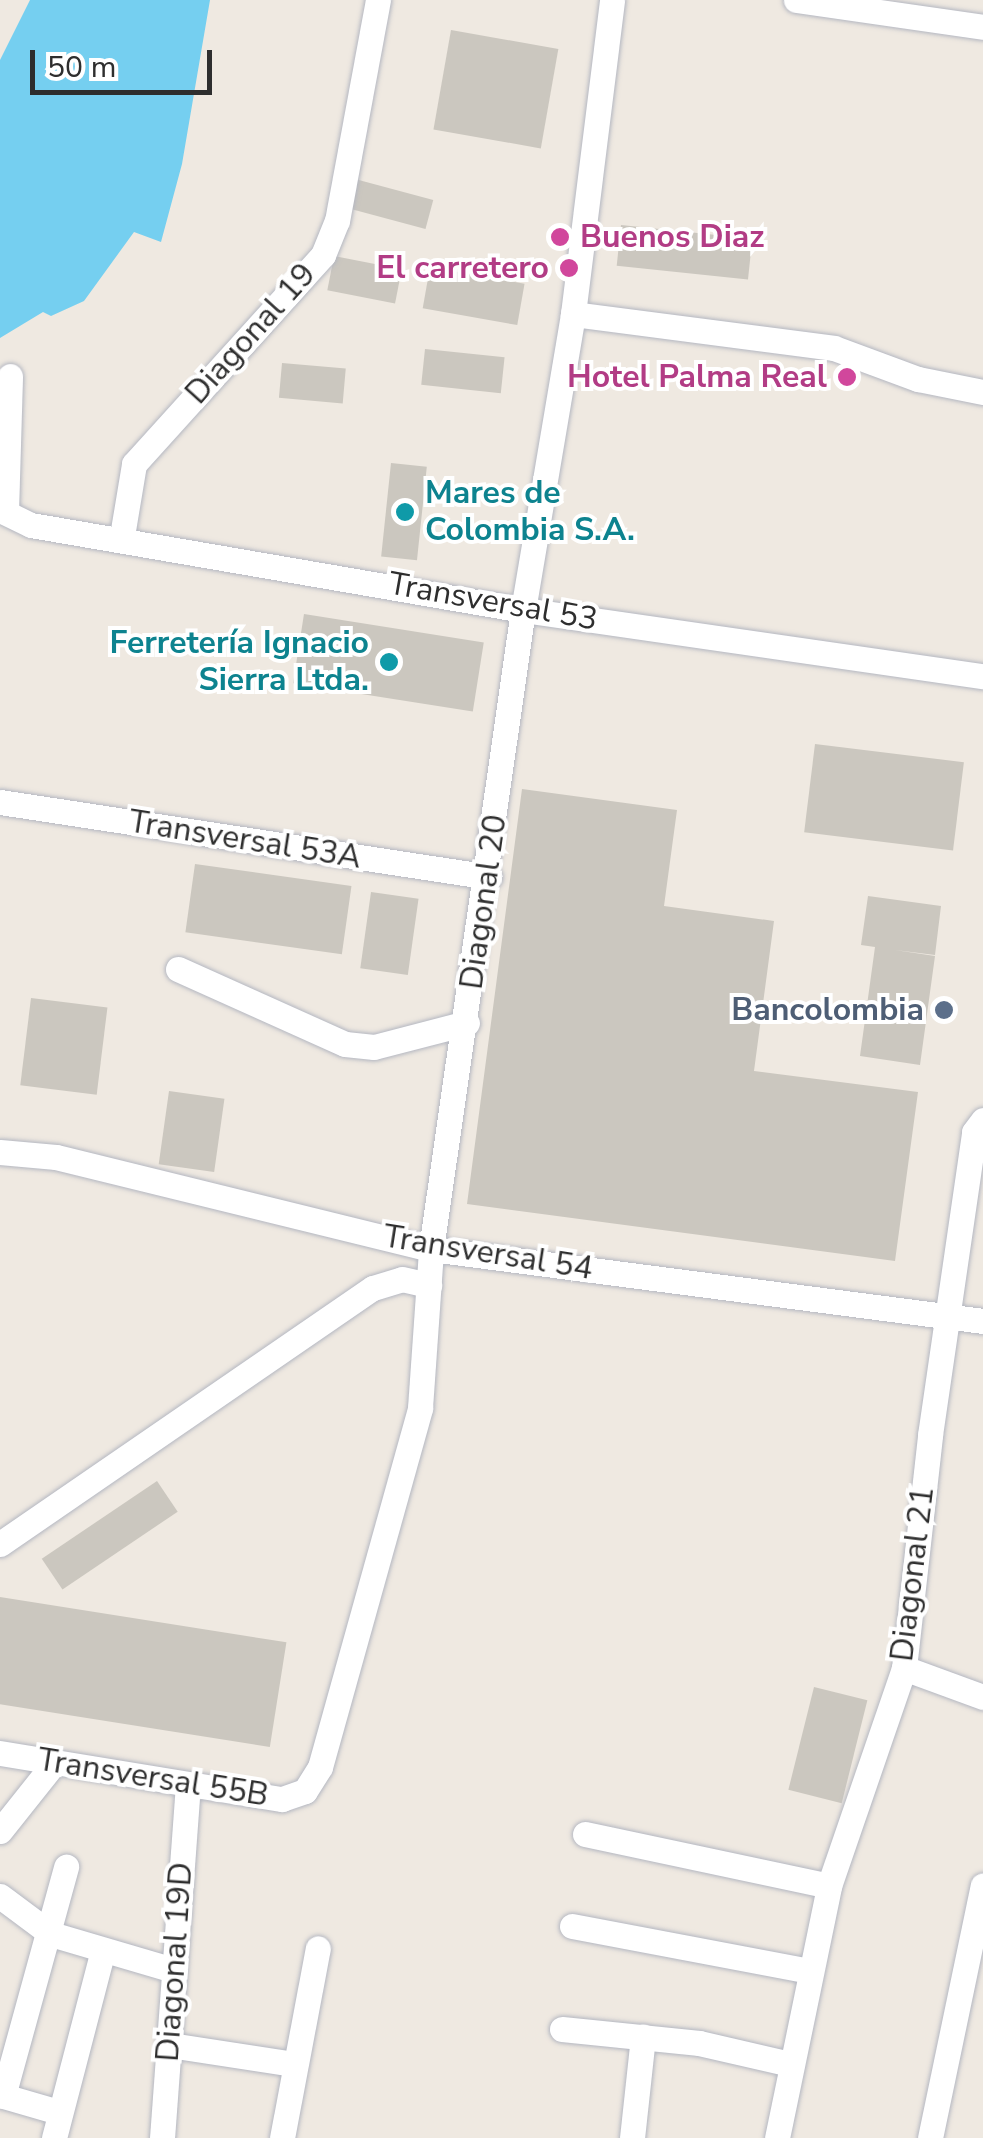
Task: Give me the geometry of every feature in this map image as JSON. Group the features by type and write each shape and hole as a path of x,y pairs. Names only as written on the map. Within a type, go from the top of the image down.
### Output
{"street":[{"name":"Diagonal 19","path":"122,536 134,464 324,254 337,222 378,0"},
{"name":"Diagonal 20","path":"305,1792 320,1767 420,1408 431,1249 489,877 523,610 573,314 612,0"},
{"path":"796,0 983,27"},
{"path":"573,314 834,348 918,379 983,392"},
{"path":"2,508 10,376"},
{"name":"Transversal 53","path":"2,508 31,525 122,536 523,610 983,676"},
{"name":"Transversal 53A","path":"0,802 489,877"},
{"path":"178,969 346,1044 374,1047 467,1023"},
{"name":"Diagonal 21","path":"777,2138 828,1886 904,1668 974,1132 983,1120"},
{"name":"Transversal 54","path":"0,1152 56,1157 431,1249 983,1321"},
{"path":"0,1544 373,1288 402,1279 429,1284"},
{"path":"904,1668 983,1697"},
{"name":"Transversal 55B","path":"0,1753 282,1799 305,1792"},
{"path":"0,1831 54,1763"},
{"name":"Diagonal 19D","path":"162,2138 170,2045 170,1969 188,1786"},
{"path":"586,1834 828,1886"},
{"path":"58,2112 2,2096 66,1867"},
{"path":"930,2138 983,1886"},
{"path":"0,1896 50,1934 102,1954 170,1969"},
{"path":"572,1926 810,1971"},
{"path":"282,2138 318,1948"},
{"path":"54,2138 102,1954"},
{"path":"562,2029 643,2037 790,2064"},
{"path":"632,2138 643,2037"},
{"path":"170,2045 294,2064"}],"water":[{"path":"30,0 210,0 182,164 161,242 134,232 84,301 51,316 43,312 0,338 0,60"}],"building":[{"path":"451,30 558,49 541,148 433,129"},
{"path":"355,179 433,200 425,229 347,208"},
{"path":"621,225 752,239 748,280 617,266"},
{"path":"334,256 402,269 395,304 327,290"},
{"path":"430,267 525,284 517,325 423,308"},
{"path":"425,349 505,357 501,393 421,385"},
{"path":"282,363 346,369 343,403 279,398"},
{"name":"Mares de Colombia S.A.","path":"391,463 427,467 417,560 381,556"},
{"name":"Ferretería Ignacio Sierra Ltda.","path":"304,614 484,642 473,712 293,683"},
{"path":"815,744 964,762 953,851 804,832"},
{"path":"522,789 677,810 664,906 774,921 754,1071 918,1092 895,1261 467,1204"},
{"path":"195,864 351,886 342,954 185,932"},
{"path":"371,892 419,899 408,975 360,968"},
{"path":"868,896 941,906 935,955 895,950 935,956 920,1065 860,1056 875,947 861,945"},
{"path":"31,998 107,1007 97,1095 20,1085"},
{"path":"169,1091 224,1099 214,1172 159,1164"},
{"path":"157,1481 178,1512 62,1589 42,1559"},
{"path":"0,1597 286,1642 270,1747 0,1704"},
{"path":"814,1687 867,1700 842,1803 788,1790"}],"place":[{"name":"Buenos Diaz","path":"560,237"},
{"name":"El carretero","path":"569,268"},
{"name":"Hotel Palma Real","path":"847,377"},
{"name":"Mares de Colombia S.A.","path":"405,512"},
{"name":"Ferretería Ignacio Sierra Ltda.","path":"389,662"},
{"name":"Bancolombia","path":"944,1010"}]}
